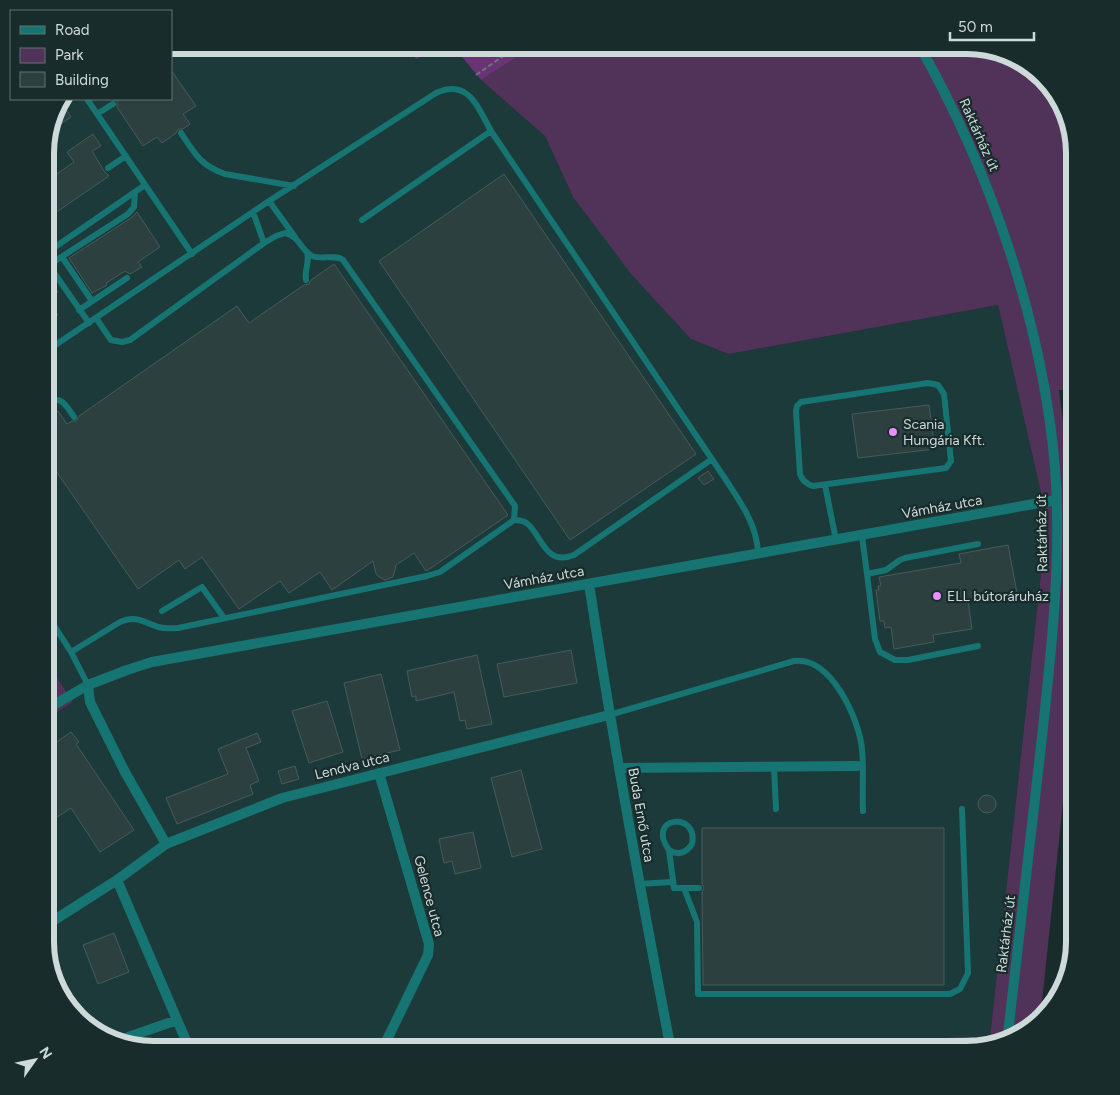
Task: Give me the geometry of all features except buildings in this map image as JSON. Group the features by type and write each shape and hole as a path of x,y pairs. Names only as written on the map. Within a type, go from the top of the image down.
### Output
{"street":[{"name":"Raktárház út","path":"924,54 952,108 1001,223 1024,303 1044,393 1055,469 1056,588 1048,678 1008,1032"},
{"name":"Vámház utca","path":"54,705 88,685 152,662 1056,500"},
{"name":"Buda Ernő utca","path":"589,584 609,715 669,1041"},
{"path":"88,685 90,702 125,772 166,844"},
{"name":"Lendva utca","path":"54,920 117,880 166,844 282,798 609,715"},
{"path":"619,768 858,766"},
{"name":"Gelence utca","path":"379,773 429,944 428,955 386,1041"},
{"path":"117,880 186,1041"},
{"path":"127,1037 177,1020"}],"lane":[{"path":"54,346 269,201 436,92 448,88 459,90 472,98 491,131 712,459 752,524 757,540 758,553"},
{"path":"88,100 192,254"},
{"path":"97,114 112,104"},
{"path":"362,220 491,131"},
{"path":"181,133 197,157 206,166 214,170 225,174 294,186"},
{"path":"108,168 126,156"},
{"path":"54,248 145,185"},
{"path":"54,262 132,211 135,192"},
{"path":"269,201 307,252 319,258 340,258 344,260 515,506 514,520"},
{"path":"253,212 264,243"},
{"path":"96,318 111,340 122,342 130,340 264,243 285,233 296,238"},
{"path":"306,280 305,273 309,264 307,252"},
{"path":"62,257 92,301"},
{"path":"54,274 89,323"},
{"path":"79,310 127,278"},
{"path":"928,383 938,385 942,389 950,456 949,465 946,468 825,485 813,486 808,484 800,474 796,411 797,406 801,402 928,383"},
{"path":"54,399 64,403 74,417"},
{"path":"71,652 128,619 136,619 169,628 434,574 514,520 528,524 548,552 554,556 568,558 712,459"},
{"path":"825,485 836,540"},
{"path":"862,536 875,639 880,652 895,660 908,660 978,646"},
{"path":"867,574 886,570 905,558 978,544"},
{"path":"162,612 202,587 224,618"},
{"path":"54,625 71,652 88,685"},
{"path":"609,715 794,661 805,661 823,671 831,680 844,697 854,719 862,749 863,812"},
{"path":"774,767 776,809"},
{"path":"684,888 697,922 698,994 950,994 960,989 968,973 962,809"},
{"path":"669,850 676,854 685,852 692,844 694,839 692,834 686,824 681,821 677,820 669,823 664,831 664,840 669,850 672,882 674,888 698,888"},
{"path":"639,884 672,882"},
{"path":"954,1041 972,1040"}],"path":[{"path":"476,75 506,54"}],"shaded area":[{"path":"172,54 413,54 416,59 427,54 459,54 481,80 545,136 573,197 729,354 998,305 1047,519 990,1039 968,1041 152,1041 121,1036 92,1021 78,1008 61,980 56,962 54,942 54,714 73,702 54,673 54,146 59,121 69,100 172,100"},
{"path":"413,54 427,54 416,59"},
{"path":"459,54 522,54 481,80"}],"green space":[{"path":"522,54 974,54 1005,61 1022,70 1042,87 1053,103 1061,121 1066,152 1066,390 1059,390 1066,446 1066,774 1041,1008 1022,1025 1005,1034 990,1039 1047,519 998,305 729,354 691,339 632,275 573,197 545,136 481,80"},
{"path":"54,673 73,702 54,714"},
{"path":"646,1038 646,1041 393,1041 394,1039"}],"place":[{"name":"Scania Hungária Kft.","path":"893,432"},
{"name":"ELL bútoráruház","path":"937,596"}]}
